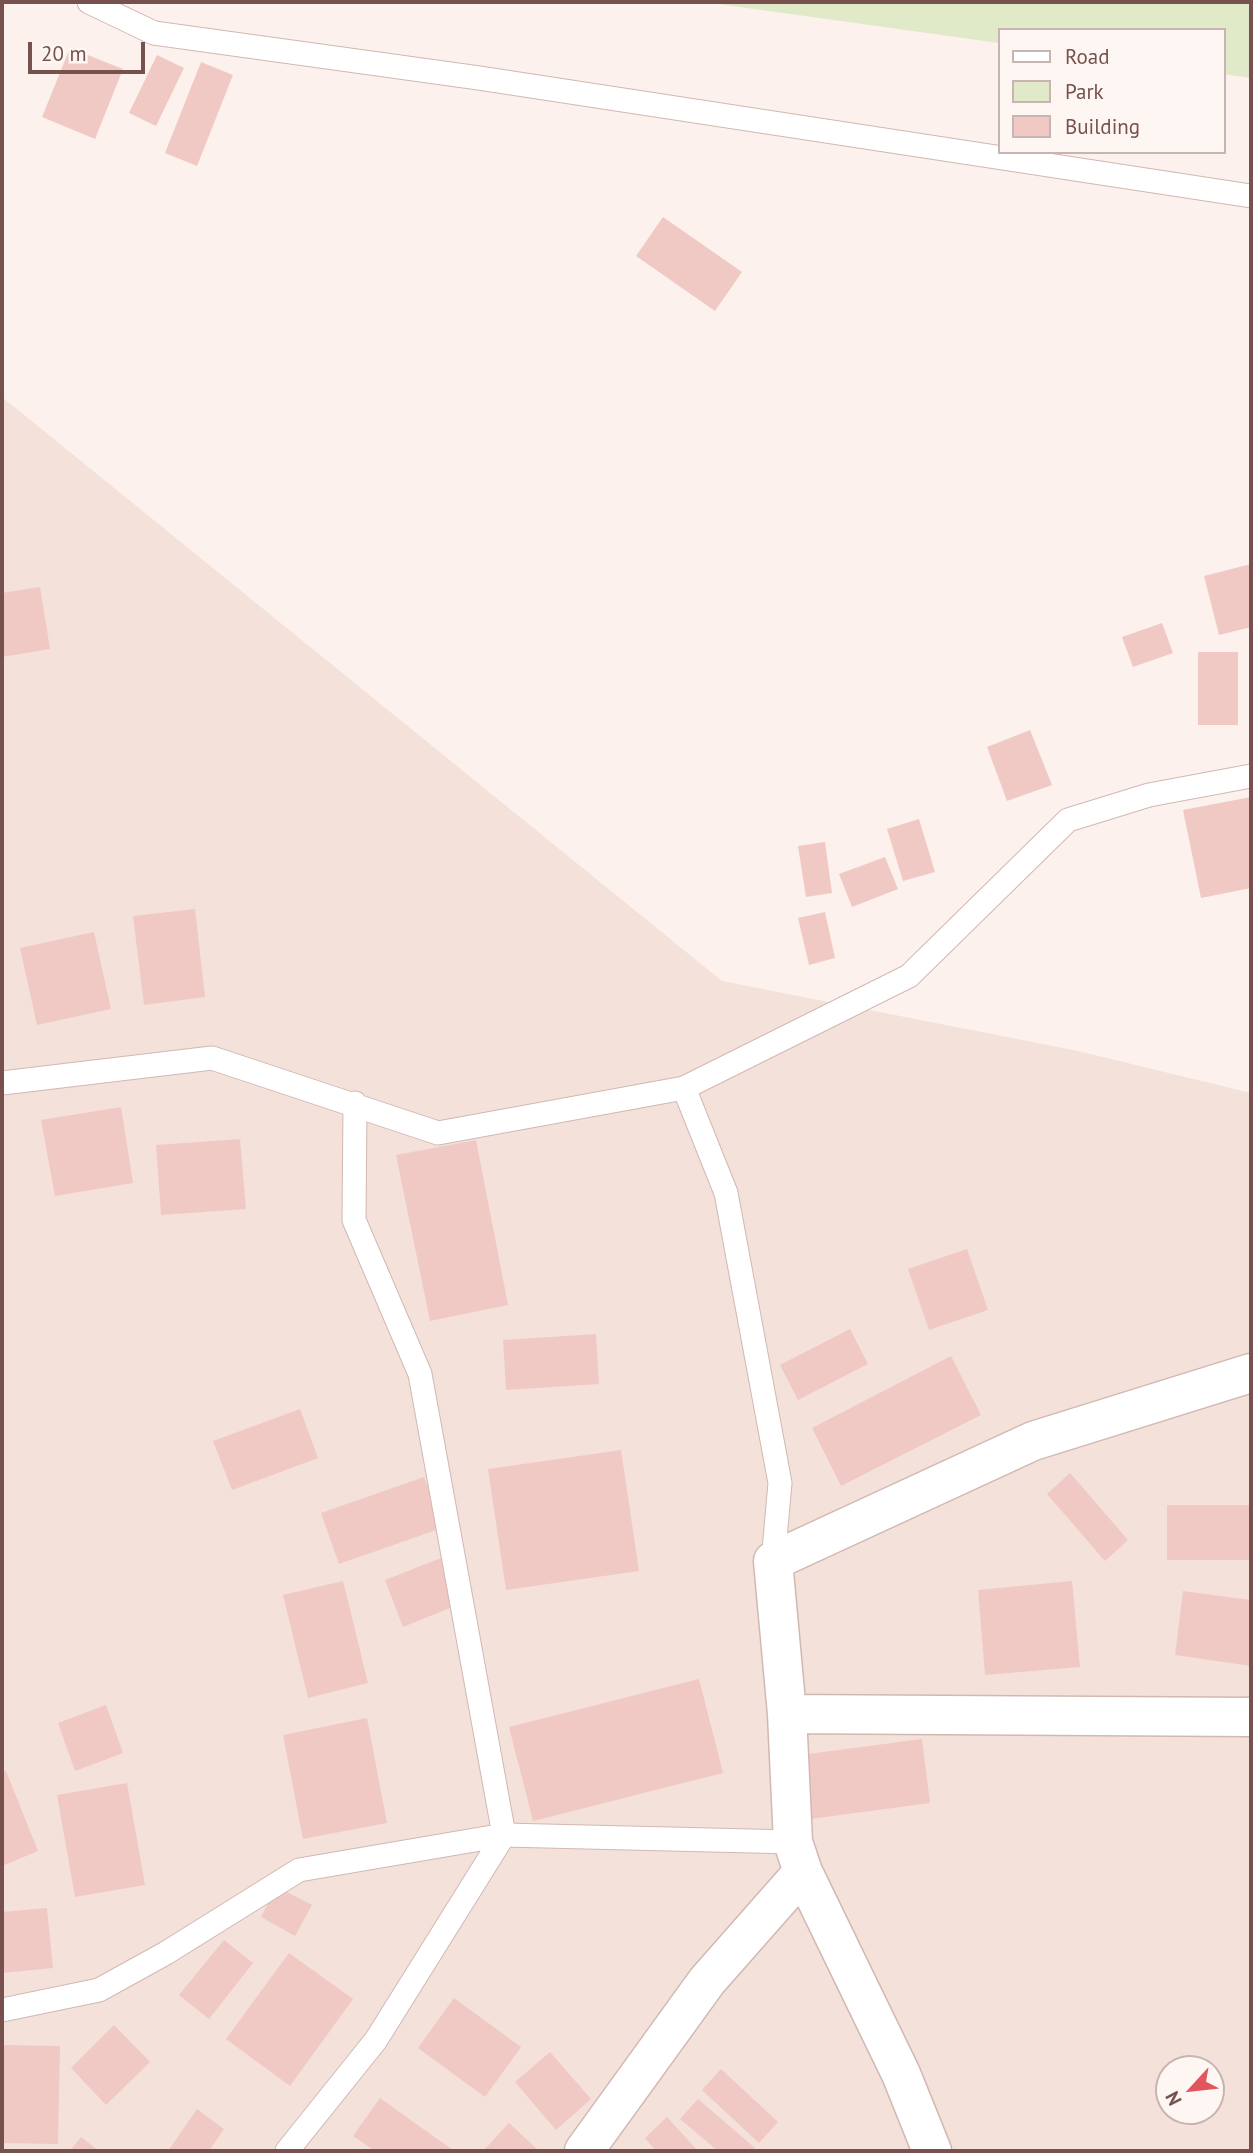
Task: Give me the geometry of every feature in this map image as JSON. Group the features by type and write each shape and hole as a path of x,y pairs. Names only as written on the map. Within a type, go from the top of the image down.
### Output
{"street":[{"path":"932,2151 901,2074 798,1857 774,1562 1033,1441 1251,1373"},
{"path":"787,1714 1251,1717"},
{"path":"584,2151 798,1857"}],"lane":[{"path":"89,2 154,33 480,78 1251,196"},
{"path":"2,1083 212,1058 355,1103 438,1133 684,1088 909,976 1068,821 1149,795 1251,776"},
{"path":"684,1088 726,1193 780,1483 774,1562"},
{"path":"287,2151 376,2040 504,1835 420,1374 354,1220 355,1103"},
{"path":"2,2010 99,1990 166,1953 299,1870 504,1835 798,1857"}],"shaded area":[{"path":"2,397 722,981 1078,1051 1251,1093 1251,2151 2,2151"}],"green space":[{"path":"704,2 1251,2 1251,78 1225,74 1225,28 998,28 998,43"}],"building":[{"path":"70,48 123,69 95,139 42,117"},
{"path":"157,55 184,68 156,126 129,113"},
{"path":"201,62 233,75 197,166 165,153"},
{"path":"663,217 742,272 715,311 636,256"},
{"path":"1251,564 1251,627 1219,635 1204,576"},
{"path":"40,587 50,649 2,657 2,593"},
{"path":"1162,623 1173,653 1133,667 1122,637"},
{"path":"1198,652 1238,652 1238,725 1198,725"},
{"path":"1030,730 1052,785 1007,801 987,747"},
{"path":"1251,797 1251,888 1201,898 1183,810"},
{"path":"919,819 935,872 903,881 887,829"},
{"path":"825,842 832,893 806,897 798,846"},
{"path":"885,857 898,889 852,907 839,874"},
{"path":"195,909 205,997 144,1005 133,916"},
{"path":"825,912 835,958 809,965 798,918"},
{"path":"94,932 111,1009 37,1025 20,948"},
{"path":"121,1107 133,1183 55,1196 41,1120"},
{"path":"240,1139 246,1209 161,1215 156,1145"},
{"path":"476,1140 508,1305 430,1321 396,1155"},
{"path":"967,1249 988,1310 929,1330 908,1269"},
{"path":"850,1329 868,1364 798,1400 780,1365"},
{"path":"596,1334 599,1384 506,1390 503,1340"},
{"path":"951,1356 981,1415 841,1486 812,1428"},
{"path":"300,1409 318,1458 232,1490 213,1441"},
{"path":"621,1450 639,1571 506,1590 488,1469"},
{"path":"1070,1473 1128,1540 1105,1561 1047,1494"},
{"path":"424,1477 442,1528 339,1564 321,1513"},
{"path":"1167,1505 1251,1505 1251,1560 1167,1560"},
{"path":"441,1558 460,1604 403,1627 385,1580"},
{"path":"343,1581 368,1683 308,1698 283,1595"},
{"path":"1072,1581 1080,1667 985,1675 978,1590"},
{"path":"1183,1591 1251,1600 1251,1666 1175,1655"},
{"path":"699,1679 723,1773 533,1821 509,1727"},
{"path":"106,1705 123,1753 75,1771 58,1723"},
{"path":"367,1718 387,1823 303,1839 283,1735"},
{"path":"922,1739 930,1803 810,1819 801,1755"},
{"path":"6,1771 38,1851 2,1866 2,1773"},
{"path":"127,1783 145,1885 75,1897 57,1795"},
{"path":"277,1887 312,1905 295,1936 261,1917"},
{"path":"47,1908 53,1968 2,1973 2,1912"},
{"path":"224,1940 253,1963 209,2019 179,1995"},
{"path":"289,1953 353,1999 290,2086 226,2039"},
{"path":"454,1998 521,2047 485,2097 418,2048"},
{"path":"114,2025 150,2062 106,2105 71,2068"},
{"path":"2,2045 60,2046 58,2144 2,2143"},
{"path":"550,2052 591,2099 556,2130 515,2082"},
{"path":"721,2069 778,2122 759,2143 702,2090"},
{"path":"380,2098 454,2151 375,2151 353,2136"},
{"path":"698,2099 755,2148 752,2151 718,2151 680,2119"},
{"path":"197,2109 224,2129 209,2151 168,2151"},
{"path":"667,2117 698,2151 656,2151 645,2138"},
{"path":"509,2123 539,2151 483,2151"},
{"path":"81,2137 99,2151 70,2151"}]}
